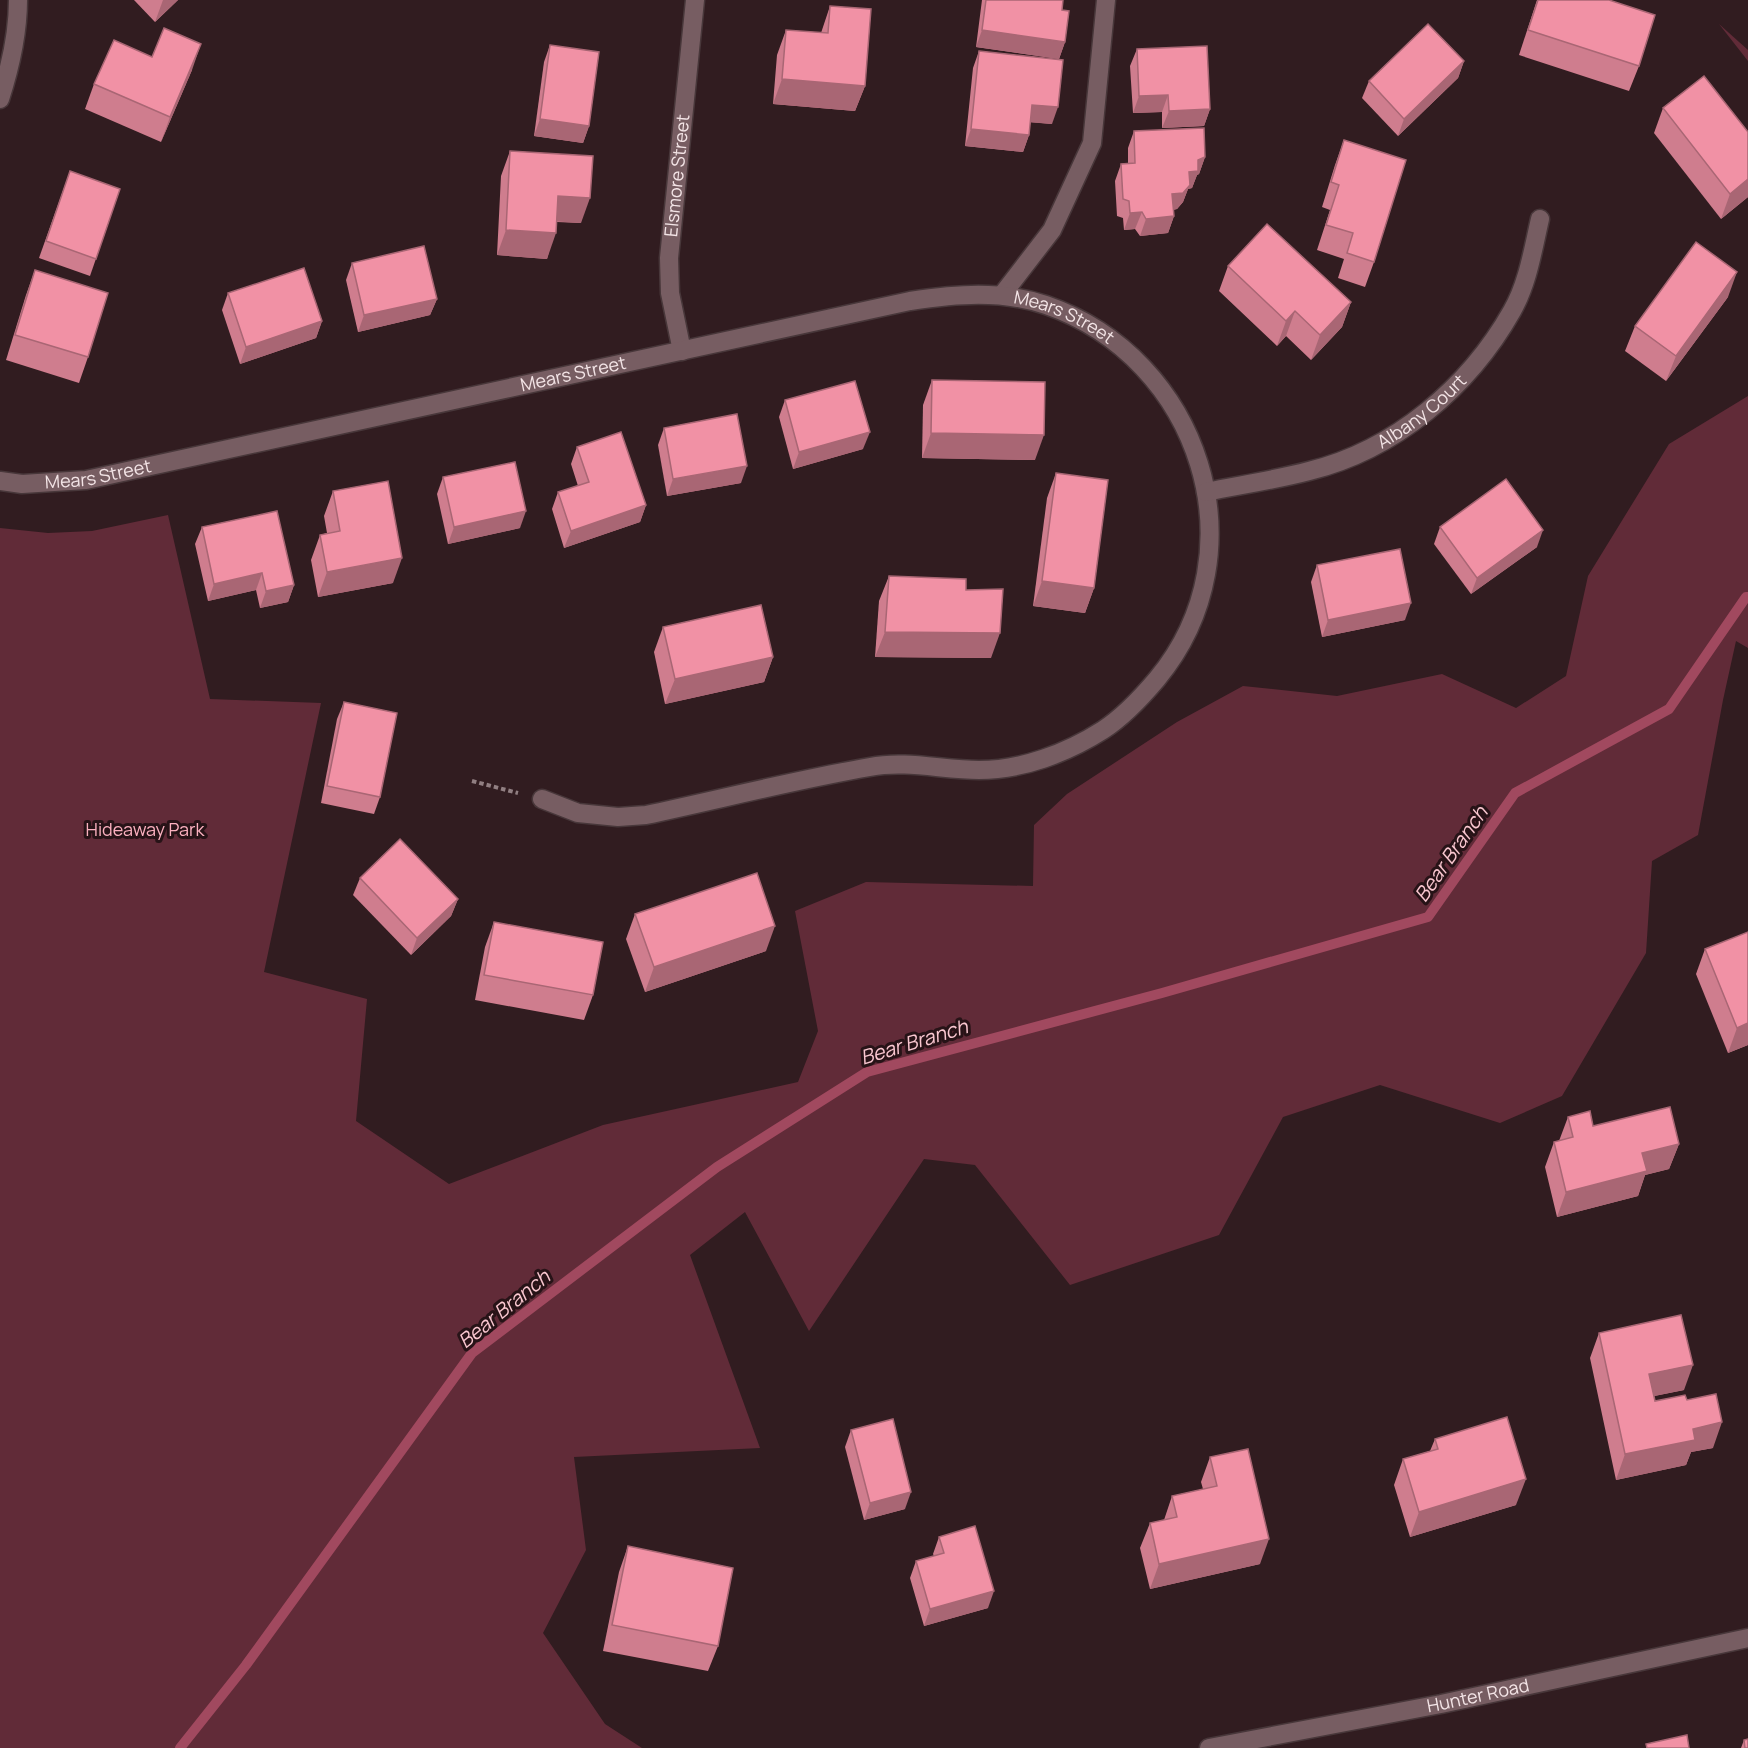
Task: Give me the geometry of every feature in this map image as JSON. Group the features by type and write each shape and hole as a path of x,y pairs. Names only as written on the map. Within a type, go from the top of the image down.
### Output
{"street":[{"path":"0,99 6,83 18,21 18,0"},
{"name":"Elsmore Street","path":"682,351 670,294 669,258 694,0"},
{"path":"1002,295 1052,230 1092,143 1106,0"},
{"name":"Albany Court","path":"1206,492 1310,471 1358,455 1405,429 1448,394 1482,356 1513,309 1527,273 1540,219"},
{"name":"Mears Street","path":"0,481 22,483 86,480 910,301 958,294 1002,295 1045,305 1084,322 1120,345 1152,376 1179,414 1196,452 1206,492 1209,521 1208,560 1200,601 1184,639 1168,666 1140,700 1104,729 1068,749 1024,764 979,770 921,765 873,766 646,816 618,818 578,813 542,799"},
{"name":"Hunter Road","path":"1209,1748 1441,1704 1748,1638"}],"path":[{"path":"472,781 542,799"}],"green space":[{"path":"1719,24 1748,50 1748,61"},
{"name":"Hideaway Park","path":"1748,396 1748,648 1736,641 1698,835 1652,861 1646,953 1562,1096 1500,1123 1380,1085 1283,1117 1219,1235 1070,1285 975,1165 924,1159 809,1331 745,1212 690,1255 760,1448 574,1457 586,1550 543,1633 605,1724 642,1748 0,1748 0,528 48,533 92,531 168,515 210,699 321,703 264,972 367,999 356,1121 449,1184 603,1125 798,1082 818,1031 795,911 866,882 1033,886 1034,825 1067,794 1177,722 1243,686 1337,696 1442,674 1516,708 1566,676 1588,576 1669,444"}],"building":[{"path":"986,0 1063,0 1062,10 1069,11 1065,42 982,30"},
{"path":"1538,0 1609,0 1655,15 1639,66 1528,30"},
{"path":"830,6 871,9 865,86 782,79 786,30 828,33"},
{"path":"1428,24 1464,61 1404,119 1369,81"},
{"path":"164,28 201,44 170,117 94,84 114,40 152,57"},
{"path":"550,45 599,52 589,126 540,119"},
{"path":"1207,46 1210,109 1169,111 1168,95 1139,96 1137,49"},
{"path":"979,51 1063,60 1058,107 1032,105 1029,135 971,129"},
{"path":"1704,76 1748,132 1748,179 1730,194 1663,108"},
{"path":"1204,128 1205,157 1198,160 1198,171 1189,172 1190,185 1183,193 1172,194 1174,216 1146,219 1142,212 1130,213 1129,201 1123,199 1121,164 1135,163 1134,131"},
{"path":"1344,140 1406,160 1374,262 1347,253 1353,233 1326,225 1339,185 1331,182"},
{"path":"510,151 593,156 590,198 558,196 556,233 506,230"},
{"path":"70,171 120,189 96,259 46,241"},
{"path":"1267,224 1351,302 1320,335 1295,311 1286,321 1228,266"},
{"path":"1696,242 1737,272 1676,356 1635,326"},
{"path":"424,246 437,299 364,315 352,263"},
{"path":"304,268 322,321 246,347 228,293"},
{"path":"35,270 108,293 88,357 15,335"},
{"path":"932,380 1045,382 1044,435 931,433"},
{"path":"855,381 870,432 799,452 785,400"},
{"path":"737,414 747,466 673,479 664,428"},
{"path":"621,432 646,505 571,531 558,492 589,482 577,447"},
{"path":"515,462 526,511 454,527 443,477"},
{"path":"1056,473 1108,480 1094,588 1042,581"},
{"path":"1506,479 1543,530 1477,578 1440,527"},
{"path":"388,481 402,558 327,572 320,535 340,531 333,491"},
{"path":"277,511 294,585 266,591 262,573 214,584 202,527"},
{"path":"1400,549 1411,603 1328,620 1317,565"},
{"path":"889,576 966,579 966,590 1003,589 1000,633 885,632"},
{"path":"761,605 773,657 675,679 663,627"},
{"path":"344,702 397,713 380,797 327,786"},
{"path":"400,839 458,899 417,938 360,878"},
{"path":"757,873 775,926 654,967 635,914"},
{"path":"494,922 603,942 593,995 484,975"},
{"path":"1748,932 1748,1023 1737,1028 1705,949"},
{"path":"1670,1107 1679,1144 1642,1153 1647,1171 1566,1192 1554,1142 1573,1137 1568,1117 1590,1111 1593,1126"},
{"path":"1681,1315 1693,1365 1649,1374 1655,1401 1685,1395 1687,1400 1716,1394 1722,1422 1693,1429 1695,1440 1625,1454 1599,1333"},
{"path":"1507,1417 1526,1479 1419,1512 1403,1459 1438,1449 1435,1439"},
{"path":"893,1419 911,1492 870,1503 851,1430"},
{"path":"1248,1449 1269,1539 1159,1564 1150,1523 1177,1517 1172,1496 1217,1486 1210,1457"},
{"path":"975,1526 994,1591 930,1609 916,1561 944,1553 939,1537"},
{"path":"628,1546 733,1568 718,1646 612,1625"},
{"path":"1687,1735 1689,1748 1647,1748 1646,1744"},
{"path":"1748,1739 1748,1748 1745,1748 1744,1740"}],"waterway":[{"name":"Bear Branch","path":"180,1748 246,1665 472,1353 717,1167 867,1072 1162,993 1428,917 1515,793 1669,709 1748,597"}]}
